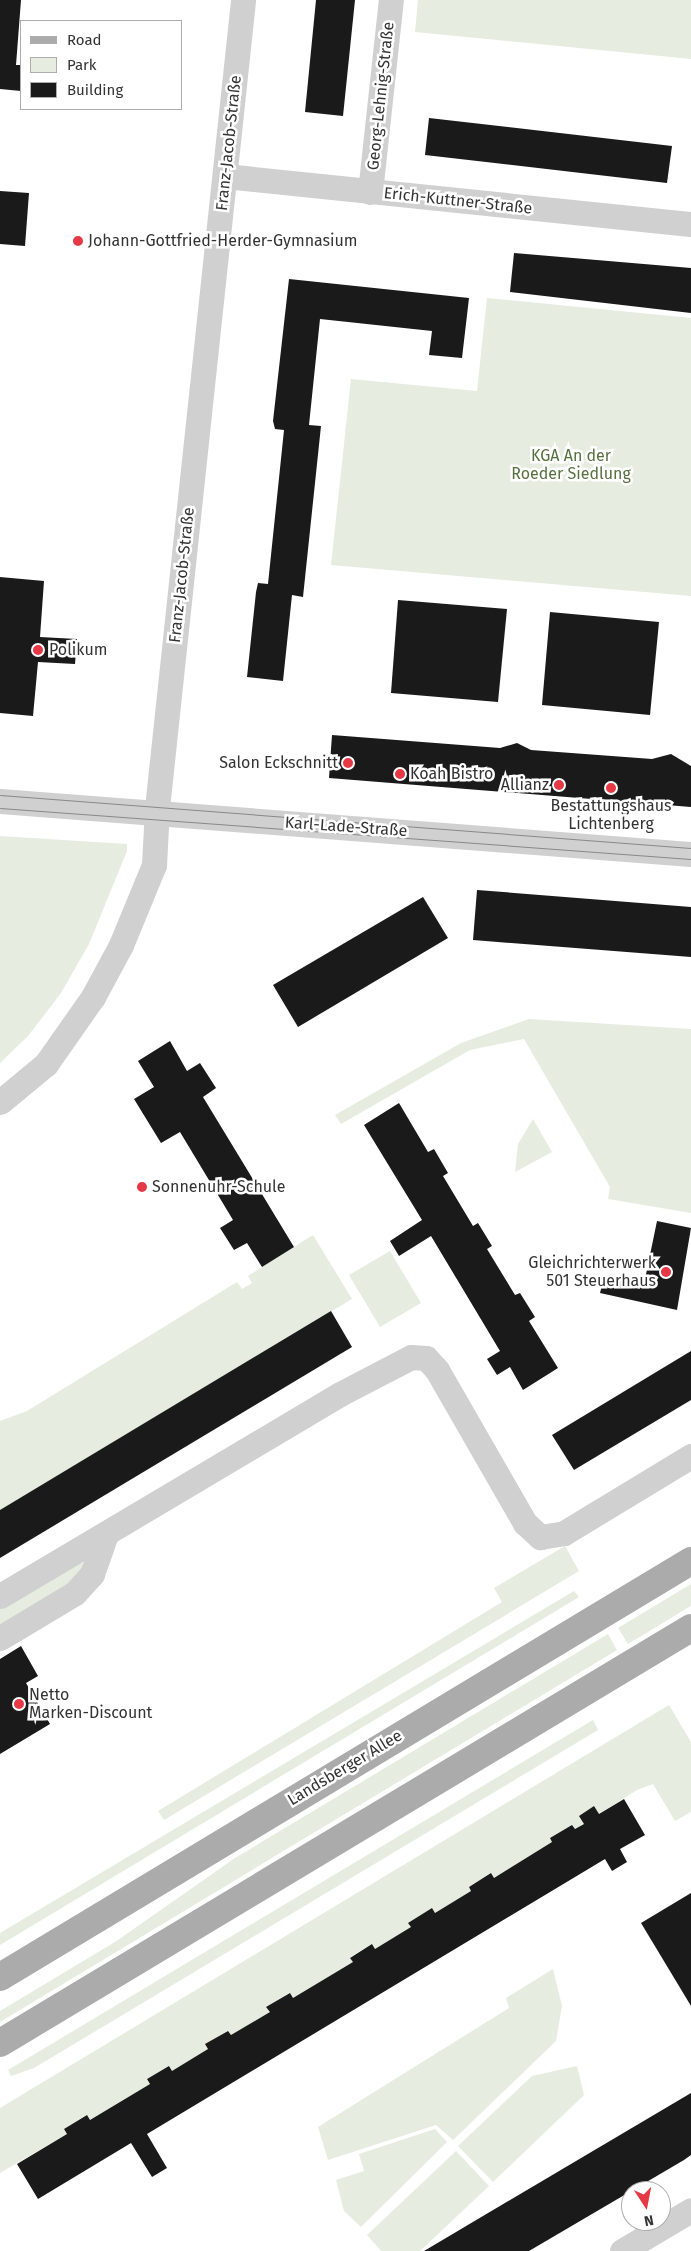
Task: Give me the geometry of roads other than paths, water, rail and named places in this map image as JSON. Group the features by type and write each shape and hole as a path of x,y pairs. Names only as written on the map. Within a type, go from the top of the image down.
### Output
{"main road":[{"name":"Landsberger Allee","path":"0,1977 691,1561"},
{"path":"0,2043 691,1628"}],"street":[{"name":"Franz-Jacob-Straße","path":"0,1102 46,1064 93,997 121,945 154,865 157,813 226,176 243,0"},
{"name":"Georg-Lehnig-Straße","path":"370,192 391,0"},
{"name":"Erich-Kuttner-Straße","path":"226,176 691,224"},
{"name":"Karl-Lade-Straße","path":"0,801 691,854"},
{"path":"0,1596 340,1394 411,1357 426,1358 437,1370 525,1524 540,1537 564,1533 691,1456"},
{"path":"0,1638 75,1593 92,1574 106,1534"},
{"path":"622,2251 691,2210"}],"tram line":[{"path":"0,795 691,848"},
{"path":"0,808 691,859"}],"place":[{"name":"Johann-Gottfried-Herder-Gymnasium","path":"78,241"},
{"name":"Polikum","path":"38,650"},
{"name":"Salon Eckschnitt","path":"348,763"},
{"name":"Koah Bistro","path":"400,774"},
{"name":"Allianz","path":"559,785"},
{"name":"Bestattungshaus Lichtenberg","path":"611,788"},
{"name":"Sonnenuhr-Schule","path":"142,1187"},
{"name":"Gleichrichterwerk 501 Steuerhaus","path":"666,1272"},
{"name":"Netto Marken-Discount","path":"19,1704"}],"park label":[{"name":"KGA An der Roeder Siedlung","path":"571,465"}]}
